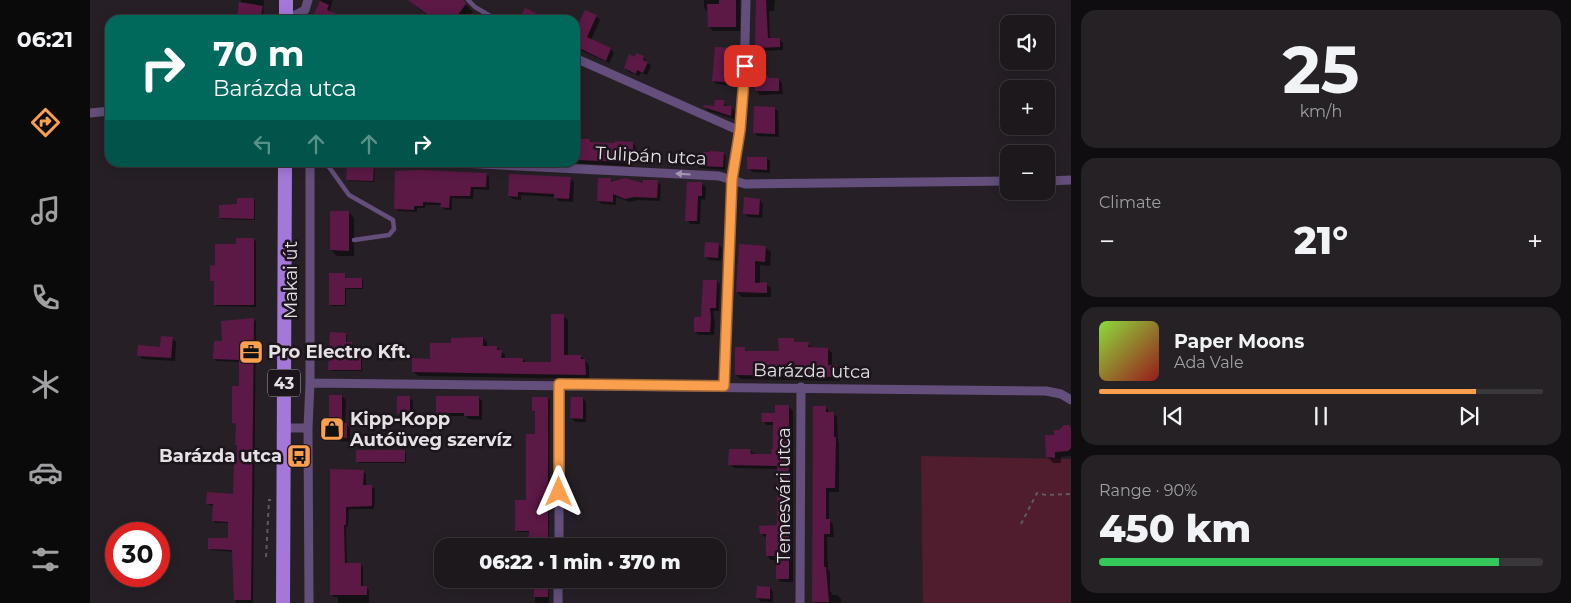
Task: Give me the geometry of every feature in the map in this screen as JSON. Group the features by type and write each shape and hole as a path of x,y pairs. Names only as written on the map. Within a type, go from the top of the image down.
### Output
{"main road":[{"path":"286,0 286,15"},
{"name":"Makai út","path":"283,603 285,167"}],"street":[{"path":"295,15 304,10 308,0"},
{"path":"724,386 732,179 740,130 744,83 746,0"},
{"path":"580,60 740,130"},
{"path":"90,113 105,112"},
{"name":"Makai út","path":"309,603 310,167"},
{"name":"Tulipán utca","path":"540,167 719,176 745,184 1000,181"},
{"path":"1055,181 1071,180"},
{"name":"Barázda utca","path":"310,383 559,384 1046,391 1061,394 1071,400"},
{"path":"559,384 559,538"},
{"name":"Temesvári utca","path":"800,387 800,603"},
{"path":"284,428 308,428"},
{"path":"558,588 558,603"}],"lane":[{"path":"468,0 475,7 489,15"},
{"path":"329,167 349,195 393,220 394,229 389,235 354,240"}],"path":[{"path":"1021,524 1037,493 1046,495 1071,494"}],"shaded area":[{"path":"921,456 1071,459 1071,603 923,603"}],"building":[{"path":"408,0 464,0 466,4 458,15 428,15"},
{"path":"719,0 736,0 736,27 708,27 707,4 719,4"},
{"path":"756,0 766,0 768,38 780,38 780,47 755,48"},
{"path":"320,1 329,5 327,10 340,15 313,15"},
{"path":"239,2 263,6 261,15 237,15"},
{"path":"525,8 540,15 522,15"},
{"path":"585,10 597,15 587,37 611,48 606,61 581,49 580,51 580,20"},
{"path":"715,47 734,48 733,83 712,81"},
{"path":"636,53 644,56 643,60 648,62 643,73 637,70 636,74 624,68 629,54 635,57"},
{"path":"767,75 768,78 779,78 779,91 755,91 755,76"},
{"path":"715,100 724,100 724,106 732,106 731,116 703,107 704,105 714,106"},
{"path":"754,106 775,107 775,134 753,133"},
{"path":"580,139 590,139 590,142 633,142 633,157 624,157 624,162 580,160"},
{"path":"703,152 724,152 723,167 695,166 695,157 703,158"},
{"path":"747,157 767,157 767,170 747,169"},
{"path":"347,167 374,167 373,181 346,180"},
{"path":"419,170 487,173 486,187 471,187 470,196 450,196 449,208 440,207 441,203 423,202 423,206 414,206 414,210 394,209 395,171"},
{"path":"509,174 571,177 569,199 554,198 554,194 518,192 518,197 508,196"},
{"path":"598,178 611,178 611,182 625,178 643,183 643,180 658,180 657,198 634,197 625,199 613,194 613,202 597,201"},
{"path":"687,182 702,182 702,196 698,196 697,221 685,221"},
{"path":"744,197 760,199 759,215 743,214"},
{"path":"237,198 254,198 254,219 219,218 219,205 237,204"},
{"path":"330,211 349,211 349,251 330,250"},
{"path":"236,238 254,238 254,305 214,305 214,281 210,281 210,265 215,266 215,244 236,244"},
{"path":"705,242 719,243 718,258 704,257"},
{"path":"739,244 766,246 765,262 755,261 755,283 767,282 767,293 736,292"},
{"path":"329,273 345,273 345,278 362,278 362,288 345,288 345,305 329,305"},
{"path":"703,280 717,280 716,308 710,308 710,332 694,332 694,317 701,317"},
{"path":"551,314 564,314 564,355 581,355 581,359 585,359 586,375 412,372 412,358 430,359 430,343 451,343 451,338 483,337 483,346 497,346 497,350 502,350 501,358 523,358 523,362 551,362"},
{"path":"254,318 251,600 234,600 232,550 208,549 208,538 228,538 228,522 212,521 213,504 206,504 207,492 233,494 234,462 237,462 237,445 235,445 236,424 232,423 232,386 239,386 239,360 213,359 214,341 222,341 221,321"},
{"path":"330,332 346,333 346,342 352,342 352,356 361,356 361,370 328,370"},
{"path":"161,336 173,337 171,358 137,356 138,345 160,347"},
{"path":"778,338 794,338 794,342 809,342 808,347 828,348 828,365 837,365 836,377 735,375 735,347 745,347 745,351 779,351"},
{"path":"329,395 342,395 342,423 347,423 347,438 329,438"},
{"path":"397,396 410,396 410,414 397,414"},
{"path":"436,396 479,396 479,416 464,416 464,413 436,413"},
{"path":"532,397 548,397 548,538 529,538 529,531 515,531 515,500 526,500 526,434 535,434 535,411 532,411"},
{"path":"571,397 583,397 583,419 570,418"},
{"path":"775,405 789,405 789,579 776,579 776,556 766,556 766,534 760,534 759,526 777,525 777,466 728,465 729,449 750,449 751,454 772,454 773,422 762,422 761,413 775,413"},
{"path":"813,406 826,406 826,412 834,412 834,437 836,437 835,488 826,488 826,519 830,519 830,534 824,534 824,567 826,567 829,602 812,602"},
{"path":"1064,425 1069,425 1071,428 1071,448 1068,451 1055,452 1055,458 1046,457 1045,435 1054,435 1054,430 1059,430"},
{"path":"356,450 405,450 405,462 356,462"},
{"path":"330,469 364,470 363,485 372,485 372,506 346,507 346,525 344,525 345,563 361,563 361,586 367,586 367,595 330,595"},
{"path":"757,586 770,587 770,599 756,598"},
{"path":"534,588 548,588 548,597 534,597"}],"place":[{"name":"Pro Electro Kft.","path":"251,352"},
{"name":"Kipp-Kopp Autóüveg szervíz","path":"332,429"},
{"name":"Barázda utca","path":"299,456"}],"route":[{"path":"559,492 559,384 724,386 732,179 740,130 745,66"}]}
